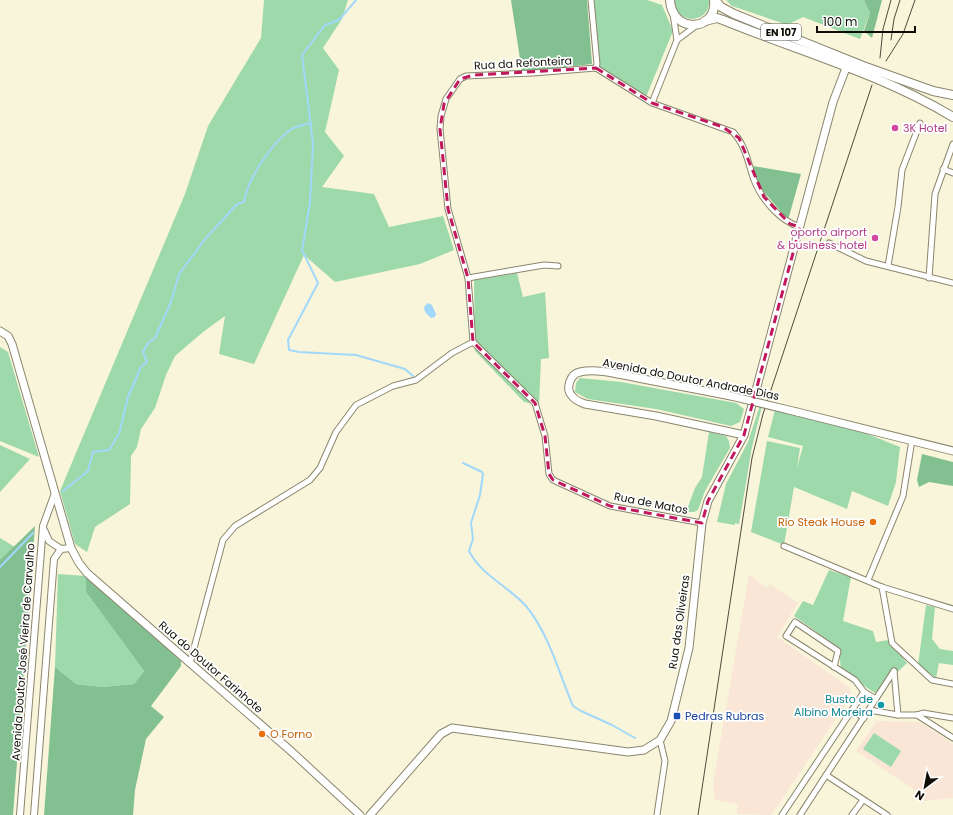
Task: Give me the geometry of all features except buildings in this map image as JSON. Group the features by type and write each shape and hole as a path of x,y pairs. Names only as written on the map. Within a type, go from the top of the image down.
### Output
{"main road":[{"name":"EN 107","path":"662,0 671,7 684,24 702,23 717,18 848,64 953,96"},
{"name":"EN 107","path":"702,23 714,10 715,0"},
{"name":"EN 107","path":"715,0 721,7 734,14 848,64 919,98 953,117"},
{"name":"Rua das Oliveiras","path":"660,740 671,721 686,666 702,523 708,501 744,435 834,102 848,64"},
{"name":"Rua do Doutor Farinhote","path":"0,331 8,336 14,351 54,493 71,548 79,563 88,573 360,815"},
{"name":"Avenida do Doutor Andrade Dias","path":"744,435 656,416 585,404 577,401 571,396 569,387 570,380 579,372 590,371 620,375 731,396 953,451"},
{"path":"370,815 441,734 452,728 628,752 644,750 660,740"}],"street":[{"path":"591,0 597,64 596,68 652,103 733,132 742,143 754,180 764,197 790,224 800,227"},
{"path":"652,103 677,40 671,7"},
{"path":"677,40 702,23"},
{"name":"Rua da Refonteira","path":"473,342 468,278 447,202 440,129 441,116 446,99 460,79 466,76 596,68"},
{"path":"888,266 898,207 902,170 920,123"},
{"path":"929,278 935,194 953,144"},
{"path":"943,169 953,173"},
{"path":"829,243 866,261 929,278 953,282"},
{"path":"468,278 544,264 558,266"},
{"path":"190,663 223,540 235,526 310,480 320,468 336,432 356,405 393,386 416,380 452,353 473,342"},
{"name":"Rua de Matos","path":"473,342 535,403 545,436 549,474 553,480 610,506 702,523"},
{"path":"868,580 903,496 912,440"},
{"name":"Avenida Doutor José Vieira de Carvalho","path":"20,815 43,526 54,493"},
{"path":"43,526 49,541 61,550 71,548"},
{"path":"784,546 882,587 953,609"},
{"name":"Avenida Doutor José Vieira de Carvalho","path":"34,815 54,559 61,550"},
{"path":"882,587 892,643 932,680 953,684"},
{"path":"834,667 838,651 795,622 786,636 834,667 855,680 864,692 876,699"},
{"path":"800,815 894,671 898,714"},
{"path":"782,815 864,692"},
{"path":"852,710 864,718"},
{"path":"869,710 898,714 917,715 923,713 953,718"},
{"path":"917,715 953,738"},
{"path":"657,815 665,761 660,740"},
{"path":"826,774 887,815"},
{"path":"852,815 863,800"}],"highlighted area":[{"path":"596,68 652,103 723,127 739,138 764,197 790,224 800,227 744,435 708,501 702,523 610,506 553,480 549,474 545,436 535,403 473,342 468,278 448,209 440,129 444,104 460,79 474,75"}],"shaded area":[{"path":"749,574 767,588 770,584 798,603 777,637 849,687 851,691 848,701 771,815 737,814 738,804 715,800 713,784"},
{"path":"877,721 919,722 953,744 953,798 924,801 922,795 856,751"}],"green space":[{"path":"264,0 348,0 342,19 323,48 339,70 325,132 344,156 322,187 374,194 389,227 443,216 454,250 420,264 335,282 304,255 254,364 219,354 225,316 203,332 175,356 166,375 155,408 141,429 137,447 131,456 130,504 95,527 87,552 75,544 60,491 185,194 208,126 261,38"},
{"path":"511,0 587,0 592,64 522,72"},
{"path":"594,0 647,0 662,5 673,31 646,97 599,69"},
{"path":"674,0 709,0 708,8 704,14 699,18 692,19 685,18 679,14 675,8"},
{"path":"726,0 864,0 870,13 860,39 803,17 791,23 785,24 732,6"},
{"path":"864,0 882,0 872,38 864,31 870,13"},
{"path":"753,166 801,174 788,220 759,186"},
{"path":"517,273 523,297 545,292 549,358 541,359 539,405 524,402 475,351 474,280"},
{"path":"0,347 8,352 39,457 0,441"},
{"path":"580,378 621,382 736,403 744,409 740,422 731,426 656,409 588,399 575,392 576,383"},
{"path":"760,405 762,406 752,447 739,524 735,523 735,525 717,522 726,484 748,442"},
{"path":"775,410 855,429 900,447 896,482 888,506 852,491 847,509 794,487 784,545 751,532 767,441 800,448 797,468 803,446 768,437"},
{"path":"709,432 726,436 729,441 730,448 705,491 698,510 694,512 686,512 695,488 702,477"},
{"path":"0,445 30,459 0,492"},
{"path":"922,454 953,462 953,486 929,482 919,487 917,480"},
{"path":"35,526 13,815 0,815 0,560"},
{"path":"0,538 15,547 0,563"},
{"path":"829,570 851,577 843,621 873,631 876,642 889,640 907,663 875,693 841,671 839,648 794,616 803,601 813,605"},
{"path":"58,574 86,576 86,592 144,671 134,684 102,687 76,684 55,667"},
{"path":"86,576 181,661 181,666 151,706 164,717 146,739 135,790 133,815 44,815 55,667 76,684 102,687 134,684 144,671 86,592"},
{"path":"926,605 935,607 932,639 940,649 953,651 953,665 939,663 936,678 918,665"},
{"path":"874,733 901,751 891,767 863,749"}],"water":[{"path":"428,303 432,305 436,314 435,317 431,318 425,312 424,307"}],"waterway":[{"path":"356,0 339,20 325,25 302,55 313,144 310,203 302,250 318,283 288,340 289,350 299,352 356,355 405,369 413,376"},
{"path":"63,491 88,471 93,452 109,450 119,434 128,397 141,367 147,362 143,352 148,343 155,338 171,302 179,274 206,238 237,204 244,202 246,193 255,173 275,144 292,129 311,123"},
{"path":"463,463 482,472 483,474 480,495 471,523 473,539 469,551 474,559 480,567 519,599 534,617 553,654 573,706 635,738"},
{"path":"0,567 33,533"}],"tram line":[{"path":"880,58 883,29 891,0"},
{"path":"891,40 894,19 900,0"},
{"path":"886,61 903,34 915,0"},
{"path":"698,815 752,458 763,414 872,85"}],"place":[{"name":"3K Hotel","path":"895,128"},
{"name":"oporto airport & business hotel","path":"875,238"},
{"name":"Rio Steak House","path":"873,522"},
{"name":"Busto de Albino Moreira","path":"881,705"},
{"name":"Pedras Rubras","path":"677,716"},
{"name":"O Forno","path":"262,734"}]}
